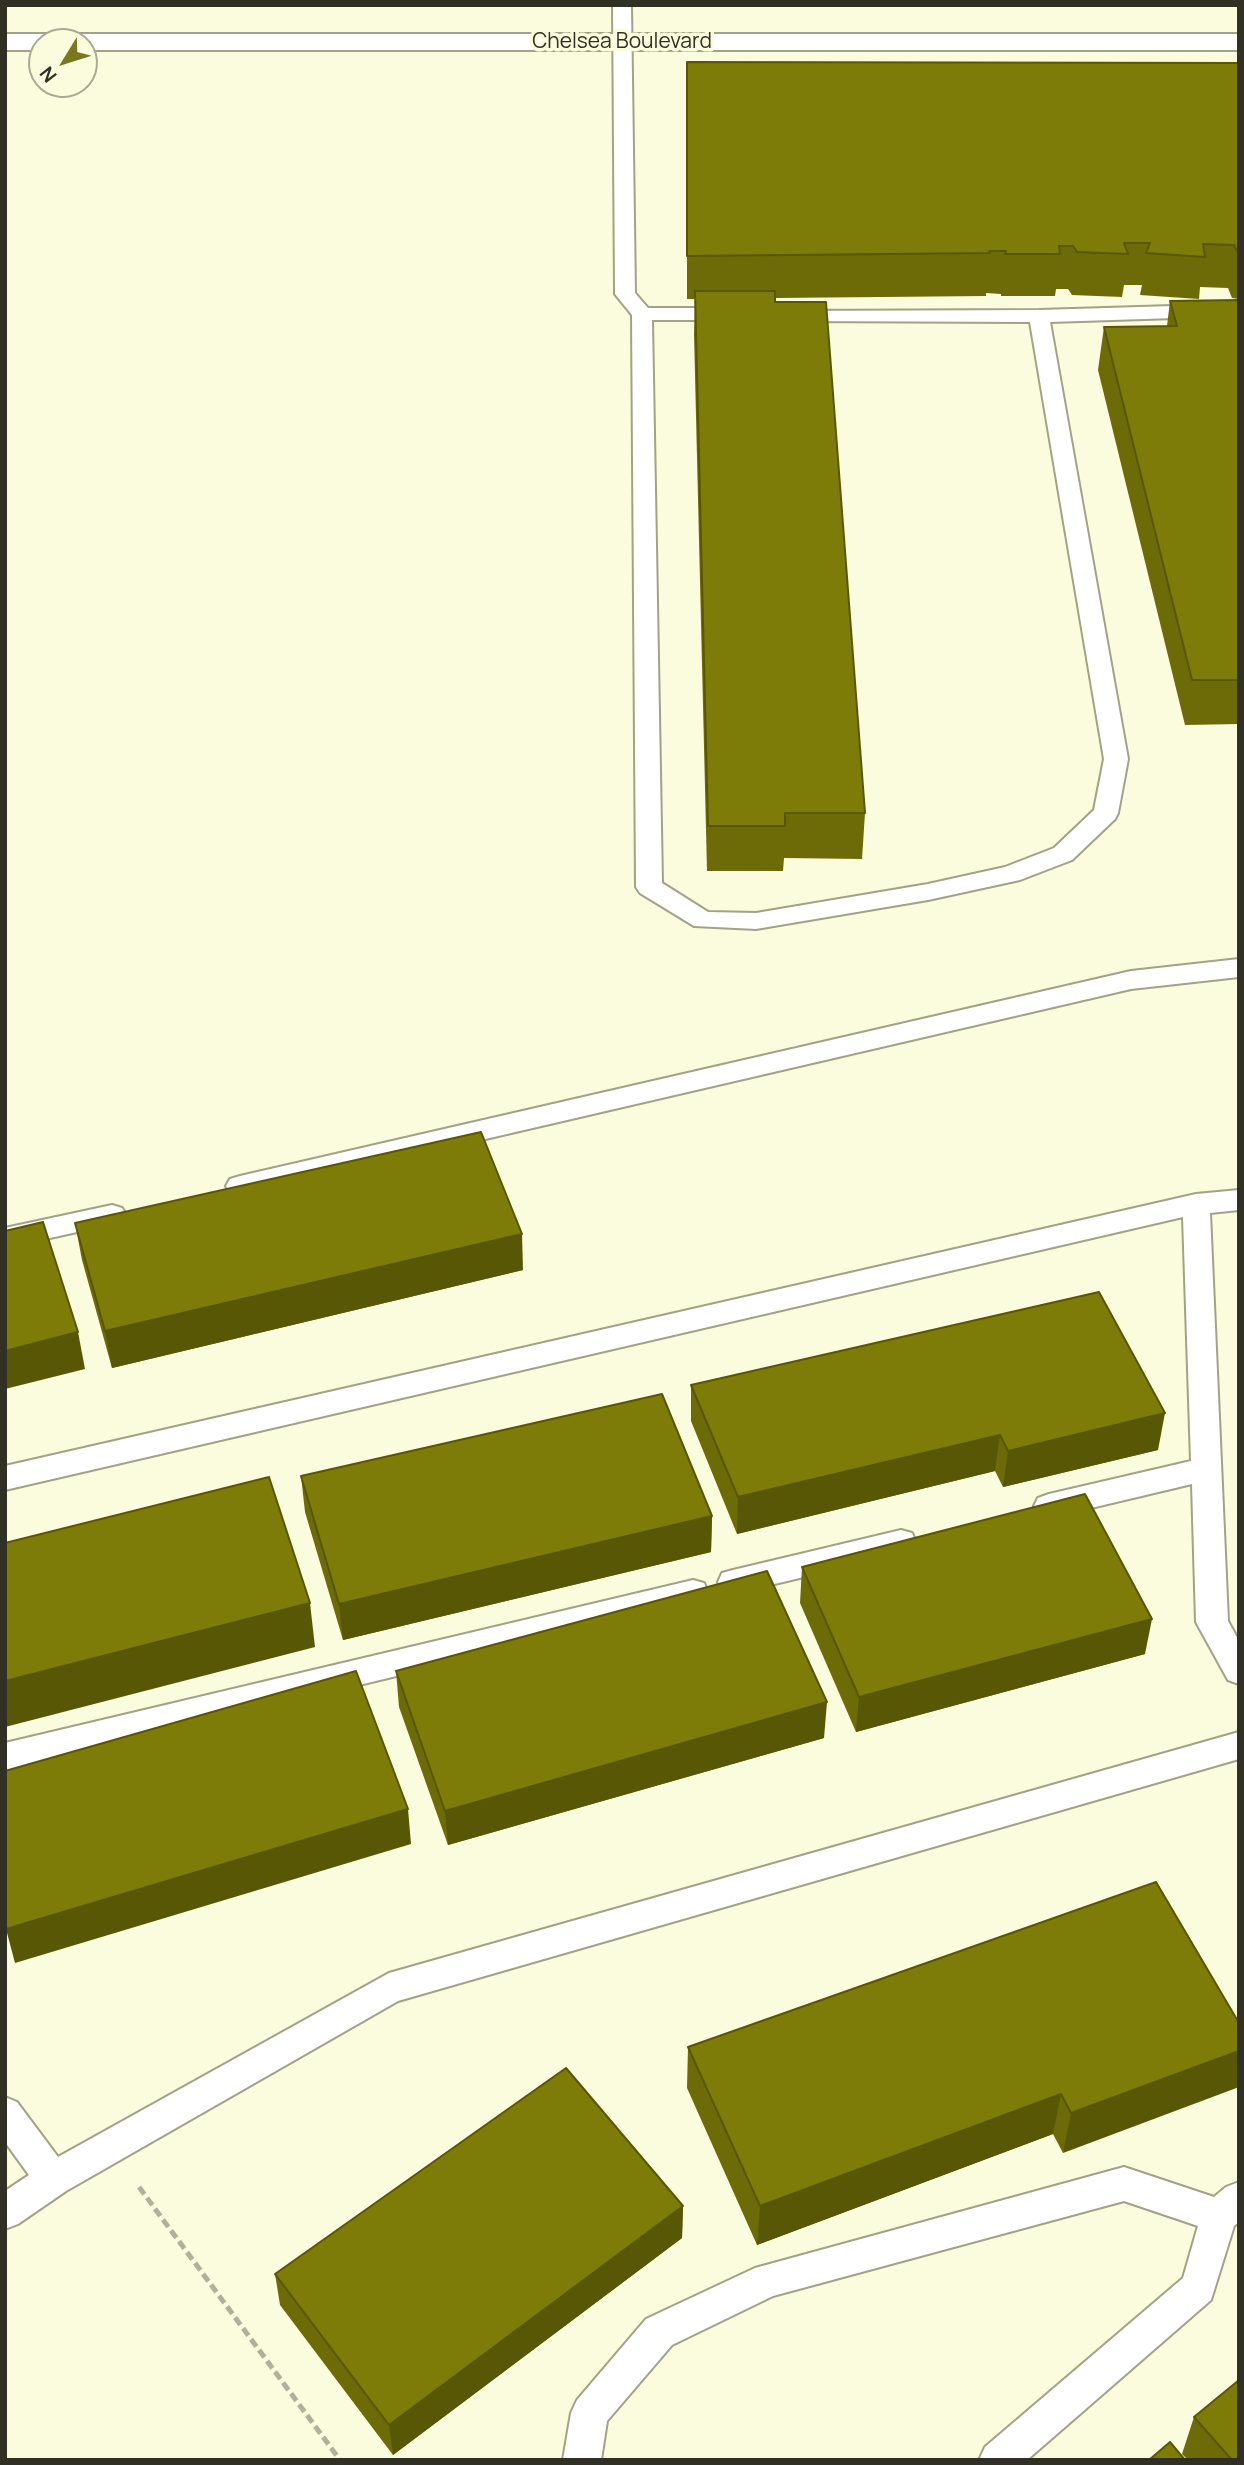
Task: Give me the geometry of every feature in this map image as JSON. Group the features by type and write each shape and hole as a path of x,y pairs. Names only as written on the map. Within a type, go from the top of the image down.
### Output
{"street":[{"name":"Chelsea Boulevard","path":"5,42 621,54 677,66"},
{"name":"Chelsea Boulevard","path":"279,66 621,54 1239,42"},
{"path":"5,66 28,66"},
{"path":"98,66 135,66"}],"lane":[{"path":"622,5 625,294 642,314 649,887 703,919 756,921 928,892 1011,874 1063,854 1106,813 1116,759 1039,316"},
{"path":"642,314 1039,316 1239,310"},
{"path":"215,1192 1131,980 1239,968"},
{"path":"5,1478 1196,1204 1239,1200"},
{"path":"1196,1204 1212,1622 1239,1671"},
{"path":"5,1238 136,1209"},
{"path":"1017,1514 1205,1469"},
{"path":"5,1757 922,1537"},
{"path":"5,2212 53,2179 389,1988 1239,1745"},
{"path":"5,2113 53,2179"},
{"path":"582,2460 590,2413 659,2332 768,2280 1124,2184 1229,2207 1198,2288 998,2460"}],"path":[{"path":"110,2147 340,2460"}],"building":[{"path":"687,62 1239,63 1239,255 1234,245 1203,244 1205,257 1146,253 1150,243 1124,243 1128,254 1077,252 1073,246 1059,246 1060,254 1005,254 1006,251 989,251 990,253 687,256"},
{"path":"695,291 775,291 775,302 826,302 865,813 785,813 785,826 708,826"},
{"path":"1239,300 1239,680 1192,680 1104,327 1177,326 1170,301"},
{"path":"481,1132 522,1234 105,1331 75,1223"},
{"path":"43,1222 78,1332 5,1351 5,1231"},
{"path":"1099,1292 1165,1413 1008,1451 1000,1435 738,1497 691,1385"},
{"path":"662,1394 712,1516 339,1604 301,1476"},
{"path":"269,1477 310,1603 5,1681 5,1543"},
{"path":"1085,1494 1152,1619 859,1697 802,1567"},
{"path":"767,1571 827,1702 445,1811 396,1671"},
{"path":"356,1671 408,1809 6,1929 5,1771"},
{"path":"1156,1882 1239,2023 1239,2051 1071,2113 1061,2094 760,2206 688,2047"},
{"path":"566,2068 683,2206 389,2425 275,2274"},
{"path":"1239,2380 1239,2460 1232,2460 1194,2417"},
{"path":"1170,2442 1185,2460 1149,2460"}]}
